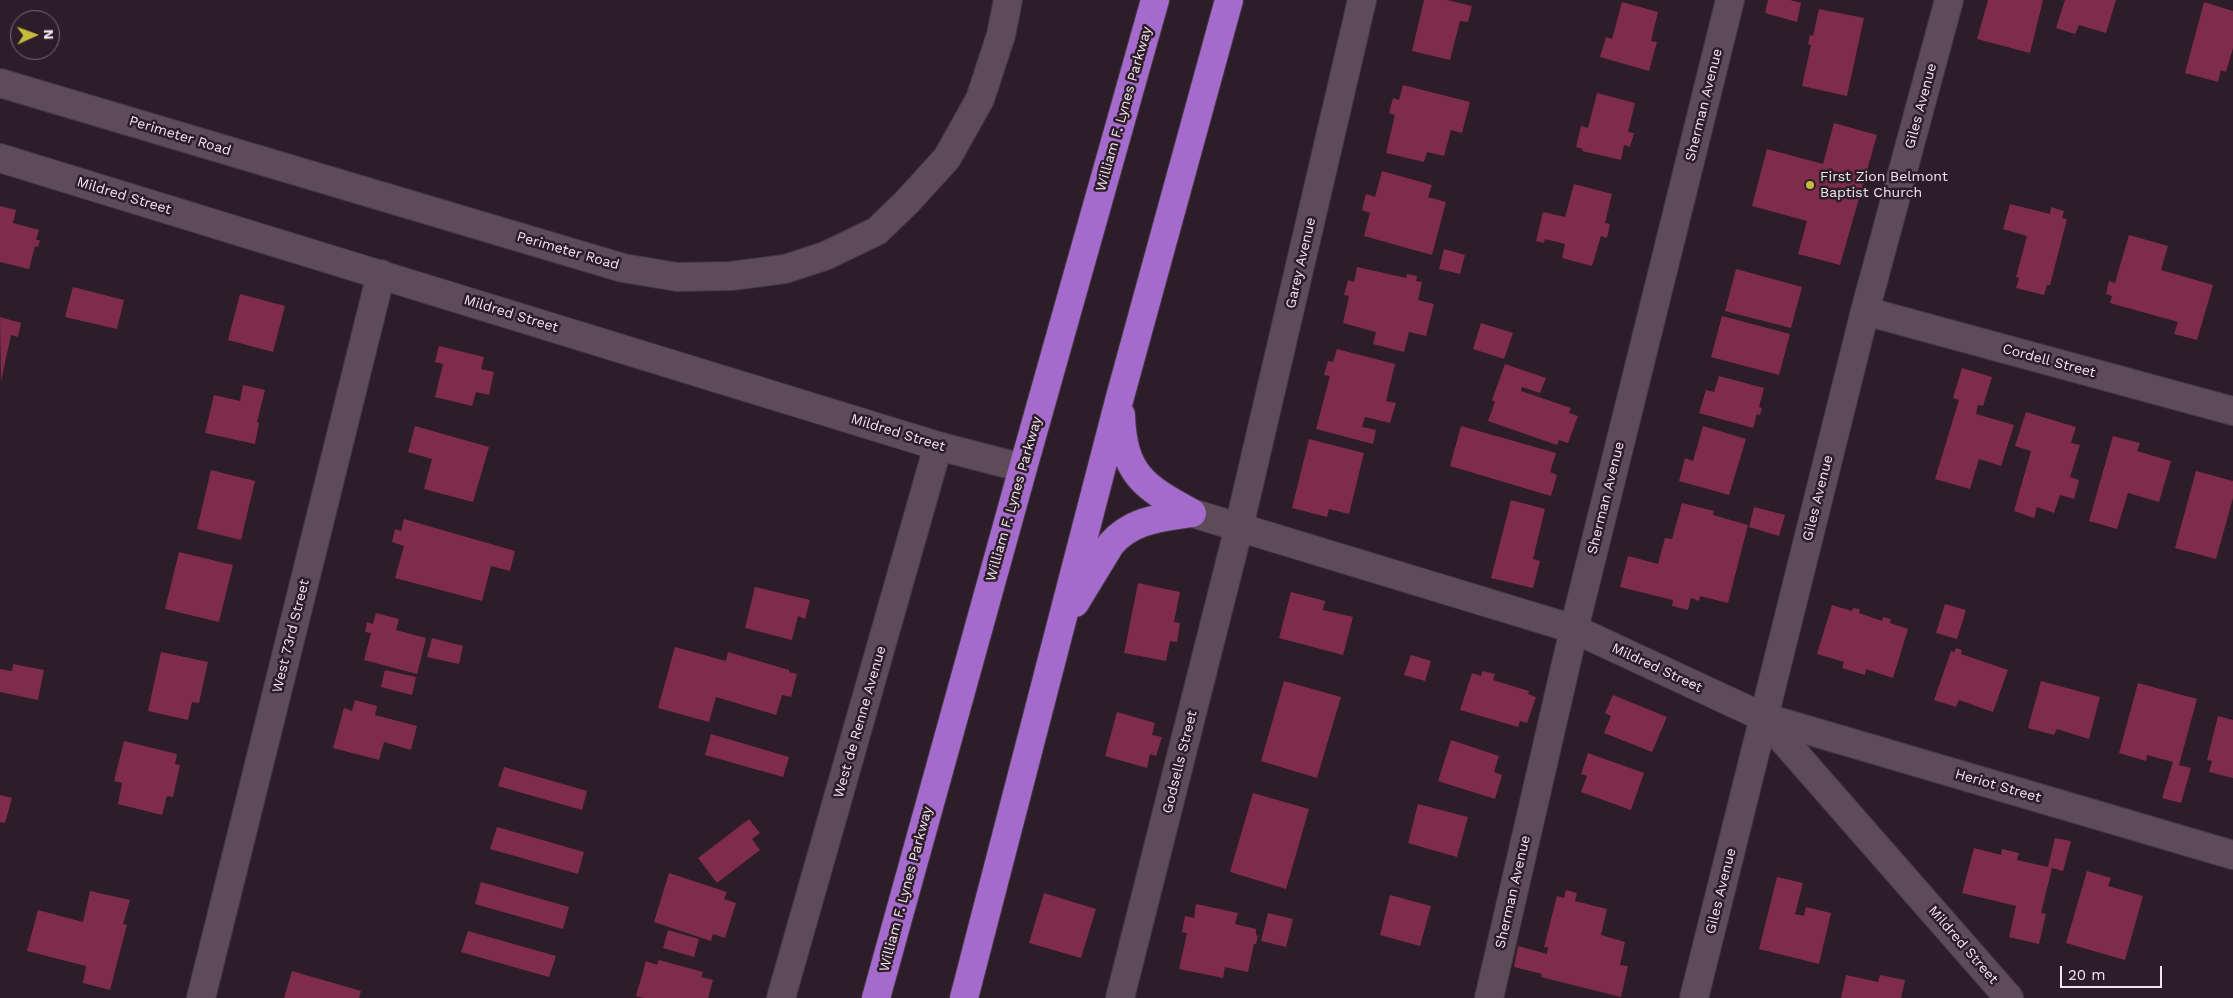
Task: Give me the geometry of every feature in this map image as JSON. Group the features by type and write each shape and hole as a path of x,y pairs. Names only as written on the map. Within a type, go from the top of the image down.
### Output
{"highway":[{"name":"William F. Lynes Parkway","path":"876,998 1155,0"},
{"path":"964,998 1120,397 1229,0"},
{"path":"1120,397 1122,438 1136,474 1158,494 1192,513"},
{"path":"1058,633 1110,544 1118,536 1143,521 1192,513"}],"street":[{"name":"Perimeter Road","path":"0,82 623,268 678,277 732,276 785,269 825,256 877,230 907,202 948,158 980,98 1001,35 1008,0"},
{"name":"Garey Avenue","path":"1239,527 1362,0"},
{"name":"Sherman Avenue","path":"1489,998 1574,629 1730,0"},
{"name":"Giles Avenue","path":"1694,998 1865,311 1949,0"},
{"name":"Mildred Street","path":"0,158 938,446 1023,468"},
{"name":"West 73rd Street","path":"201,998 381,274"},
{"name":"Cordell Street","path":"1865,311 2233,411"},
{"name":"West de Renne Avenue","path":"782,998 938,446"},
{"name":"Mildred Street","path":"1192,513 1574,629 1763,718 2009,998"},
{"name":"Godsells Street","path":"1120,998 1239,527"},
{"name":"Heriot Street","path":"1763,718 2233,855"}],"building":[{"path":"1424,0 1447,0 1472,6 1468,22 1460,21 1450,60 1412,51"},
{"path":"1768,0 1790,0 1801,3 1797,22 1765,13"},
{"path":"1988,0 2043,0 2030,53 1977,39"},
{"path":"2065,0 2116,0 2106,33 2079,25 2075,34 2056,28"},
{"path":"1622,2 1658,12 1651,41 1657,42 1649,71 1600,57 1606,37 1612,39"},
{"path":"2204,2 2233,11 2233,48 2226,72 2221,70 2218,82 2185,73"},
{"path":"1819,9 1864,18 1847,96 1802,86 1811,45 1808,44 1810,35 1813,36"},
{"path":"1403,85 1470,102 1462,133 1451,130 1444,156 1427,152 1424,162 1386,153 1395,115 1389,113 1393,98 1399,100"},
{"path":"1597,93 1635,103 1628,132 1634,133 1630,147 1624,145 1621,160 1582,151 1583,149 1576,147 1581,126 1588,128"},
{"name":"First Zion Belmont Baptist Church","path":"1834,123 1877,135 1840,265 1798,254 1807,221 1752,206 1767,149 1823,164"},
{"path":"1382,171 1432,185 1428,197 1446,202 1432,255 1364,236 1370,213 1362,210 1366,194 1375,197"},
{"path":"1574,184 1612,194 1605,223 1610,224 1607,238 1601,236 1592,266 1562,258 1565,244 1545,239 1544,243 1536,241 1543,212 1565,217"},
{"path":"2010,204 2050,214 2051,207 2064,211 2062,218 2067,219 2050,285 2047,285 2044,295 2016,288 2019,278 2016,277 2027,236 2003,229"},
{"path":"0,206 16,210 13,223 39,230 36,240 40,240 38,247 35,246 29,269 0,262"},
{"path":"2129,235 2168,246 2161,270 2213,285 2197,340 2174,334 2178,322 2110,303 2112,296 2106,294 2109,281 2115,283"},
{"path":"1444,249 1465,255 1460,274 1439,269"},
{"path":"1357,267 1406,278 1407,274 1417,276 1416,281 1422,282 1418,300 1434,304 1426,336 1409,332 1404,352 1373,344 1376,332 1343,323 1349,296 1344,295 1348,280 1354,282"},
{"path":"1736,269 1802,287 1791,328 1725,311"},
{"path":"73,287 124,300 117,329 65,317"},
{"path":"240,294 285,306 273,352 228,340"},
{"path":"1722,316 1790,334 1779,375 1711,357"},
{"path":"0,317 21,323 18,337 11,335 1,381"},
{"path":"1481,323 1513,333 1504,359 1473,349"},
{"path":"439,346 484,357 481,369 494,372 489,395 476,392 472,406 435,397 443,364 435,362"},
{"path":"1337,349 1395,364 1386,401 1396,403 1390,423 1365,417 1362,427 1376,430 1373,444 1316,429 1330,376 1324,375 1328,361 1333,362"},
{"path":"1505,364 1546,378 1540,393 1522,387 1521,391 1571,408 1569,413 1578,416 1568,443 1559,440 1557,445 1488,421 1495,402 1492,400"},
{"path":"1962,368 1992,377 1983,406 1978,405 1976,414 2014,425 2001,466 1979,459 1970,489 1935,479 1959,400 1953,398"},
{"path":"1719,376 1764,388 1759,407 1762,408 1760,415 1757,414 1753,428 1699,413 1706,390 1714,392"},
{"path":"243,385 265,390 257,422 259,423 255,444 205,433 214,395 240,401"},
{"path":"2026,412 2076,427 2071,443 2080,445 2070,477 2079,480 2074,499 2060,495 2054,513 2037,507 2034,518 2014,511 2031,451 2015,446"},
{"path":"415,426 489,447 473,502 424,489 432,459 408,452"},
{"path":"1461,426 1556,453 1550,472 1557,475 1551,496 1450,466"},
{"path":"1703,426 1746,439 1729,495 1679,481 1685,458 1693,461"},
{"path":"2113,436 2140,443 2137,451 2171,461 2159,502 2128,493 2117,529 2089,521"},
{"path":"1309,439 1364,453 1349,514 1329,509 1327,517 1292,508"},
{"path":"211,470 255,481 241,540 197,529"},
{"path":"2196,471 2233,481 2233,498 2216,559 2175,548"},
{"path":"1511,500 1545,509 1533,559 1540,561 1533,588 1491,578"},
{"path":"1682,503 1714,511 1713,515 1748,525 1728,603 1700,596 1699,601 1691,598 1688,610 1672,606 1673,600 1620,587 1628,556 1658,564 1665,538 1672,539"},
{"path":"1754,507 1785,515 1779,536 1749,527"},
{"path":"404,519 515,551 510,571 491,566 482,601 395,578 404,546 392,542 395,529 401,531"},
{"path":"179,552 233,565 219,622 165,609"},
{"path":"1138,583 1180,592 1174,622 1180,623 1177,642 1170,641 1166,661 1124,653"},
{"path":"755,587 810,600 805,619 798,616 792,640 745,628"},
{"path":"1291,592 1325,601 1323,610 1353,617 1343,655 1279,638"},
{"path":"1945,604 1966,610 1957,639 1936,633"},
{"path":"1832,605 1852,611 1853,608 1860,609 1859,613 1882,621 1883,617 1891,619 1890,623 1908,629 1893,678 1866,669 1865,675 1842,668 1844,662 1817,654"},
{"path":"376,613 399,619 396,630 426,638 417,674 364,660 371,633 365,632 367,622 373,624"},
{"path":"432,638 463,646 459,664 427,657"},
{"path":"675,647 726,661 728,652 789,670 789,672 797,674 791,697 782,695 776,715 716,697 709,722 658,708"},
{"path":"1956,648 1962,650 1961,654 2008,670 1993,712 1959,700 1956,707 1934,700 1951,651 1954,652"},
{"path":"161,652 208,662 199,703 192,702 188,720 148,711"},
{"path":"1411,655 1431,661 1425,681 1404,675"},
{"path":"13,664 44,670 38,700 0,692 0,669 12,671"},
{"path":"385,670 416,677 412,695 381,687"},
{"path":"1482,671 1495,674 1493,680 1529,691 1528,694 1536,697 1527,723 1520,721 1518,727 1460,710 1472,673 1481,676"},
{"path":"1284,681 1341,697 1317,778 1261,761"},
{"path":"2041,681 2100,697 2089,739 2057,729 2054,735 2028,728"},
{"path":"2138,683 2197,699 2179,765 2191,768 2181,803 2162,798 2173,762 2147,755 2146,761 2119,753"},
{"path":"1613,695 1667,717 1652,752 1604,733 1611,716 1605,713"},
{"path":"355,700 377,706 375,715 417,726 411,750 384,742 379,760 333,748 344,708 352,711"},
{"path":"1117,712 1155,723 1152,735 1162,737 1156,756 1150,754 1147,768 1105,756"},
{"path":"2218,716 2233,720 2233,778 2209,772 2212,761 2207,760"},
{"path":"711,734 789,757 783,777 705,755"},
{"path":"1451,740 1499,756 1494,772 1502,775 1495,799 1438,781"},
{"path":"124,741 177,754 175,764 180,765 173,797 167,796 162,815 118,804 122,783 114,781"},
{"path":"1588,753 1644,773 1631,810 1581,792 1587,776 1581,774"},
{"path":"504,767 587,791 582,810 498,786"},
{"path":"1253,793 1309,809 1286,889 1230,872"},
{"path":"0,795 12,798 5,823 0,822"},
{"path":"1418,804 1468,817 1457,857 1408,843"},
{"path":"749,819 760,833 752,839 760,850 717,883 698,858"},
{"path":"497,827 584,852 578,874 490,849"},
{"path":"2055,838 2071,841 2063,871 2052,868 2041,913 2046,914 2039,944 2009,937 2016,906 1962,893 1974,848 2001,855 2002,849 2019,853 2017,860 2048,867"},
{"path":"2087,871 2111,878 2108,886 2143,896 2125,960 2066,943"},
{"path":"669,873 727,892 724,899 736,903 725,938 713,934 711,941 654,922"},
{"path":"1777,877 1803,883 1795,914 1804,916 1806,907 1831,913 1819,964 1759,949"},
{"path":"481,882 569,907 563,929 475,904"},
{"path":"1566,890 1577,893 1575,901 1607,909 1601,935 1625,942 1620,965 1628,966 1621,997 1541,977 1542,974 1514,967 1518,946 1547,954 1548,947 1544,947 1557,896 1564,898"},
{"path":"90,891 130,900 123,924 127,925 110,990 83,983 86,966 27,951 38,910 83,922"},
{"path":"1044,893 1096,909 1081,958 1029,943"},
{"path":"1390,895 1431,906 1420,946 1380,935"},
{"path":"1196,904 1238,913 1235,924 1256,929 1256,935 1258,936 1256,944 1254,944 1248,972 1225,967 1223,978 1179,969 1187,933 1182,932 1185,916 1194,918"},
{"path":"1268,913 1293,919 1286,947 1261,941"},
{"path":"668,930 699,939 694,957 663,948"},
{"path":"468,931 556,956 549,977 461,952"},
{"path":"659,960 703,972 701,977 713,980 708,998 644,998 636,996 646,961 657,965"},
{"path":"292,971 361,991 359,998 284,998"},
{"path":"1846,975 1878,982 1880,975 1905,980 1901,998 1841,998"}],"place":[{"name":"First Zion Belmont Baptist Church","path":"1810,185"}]}
